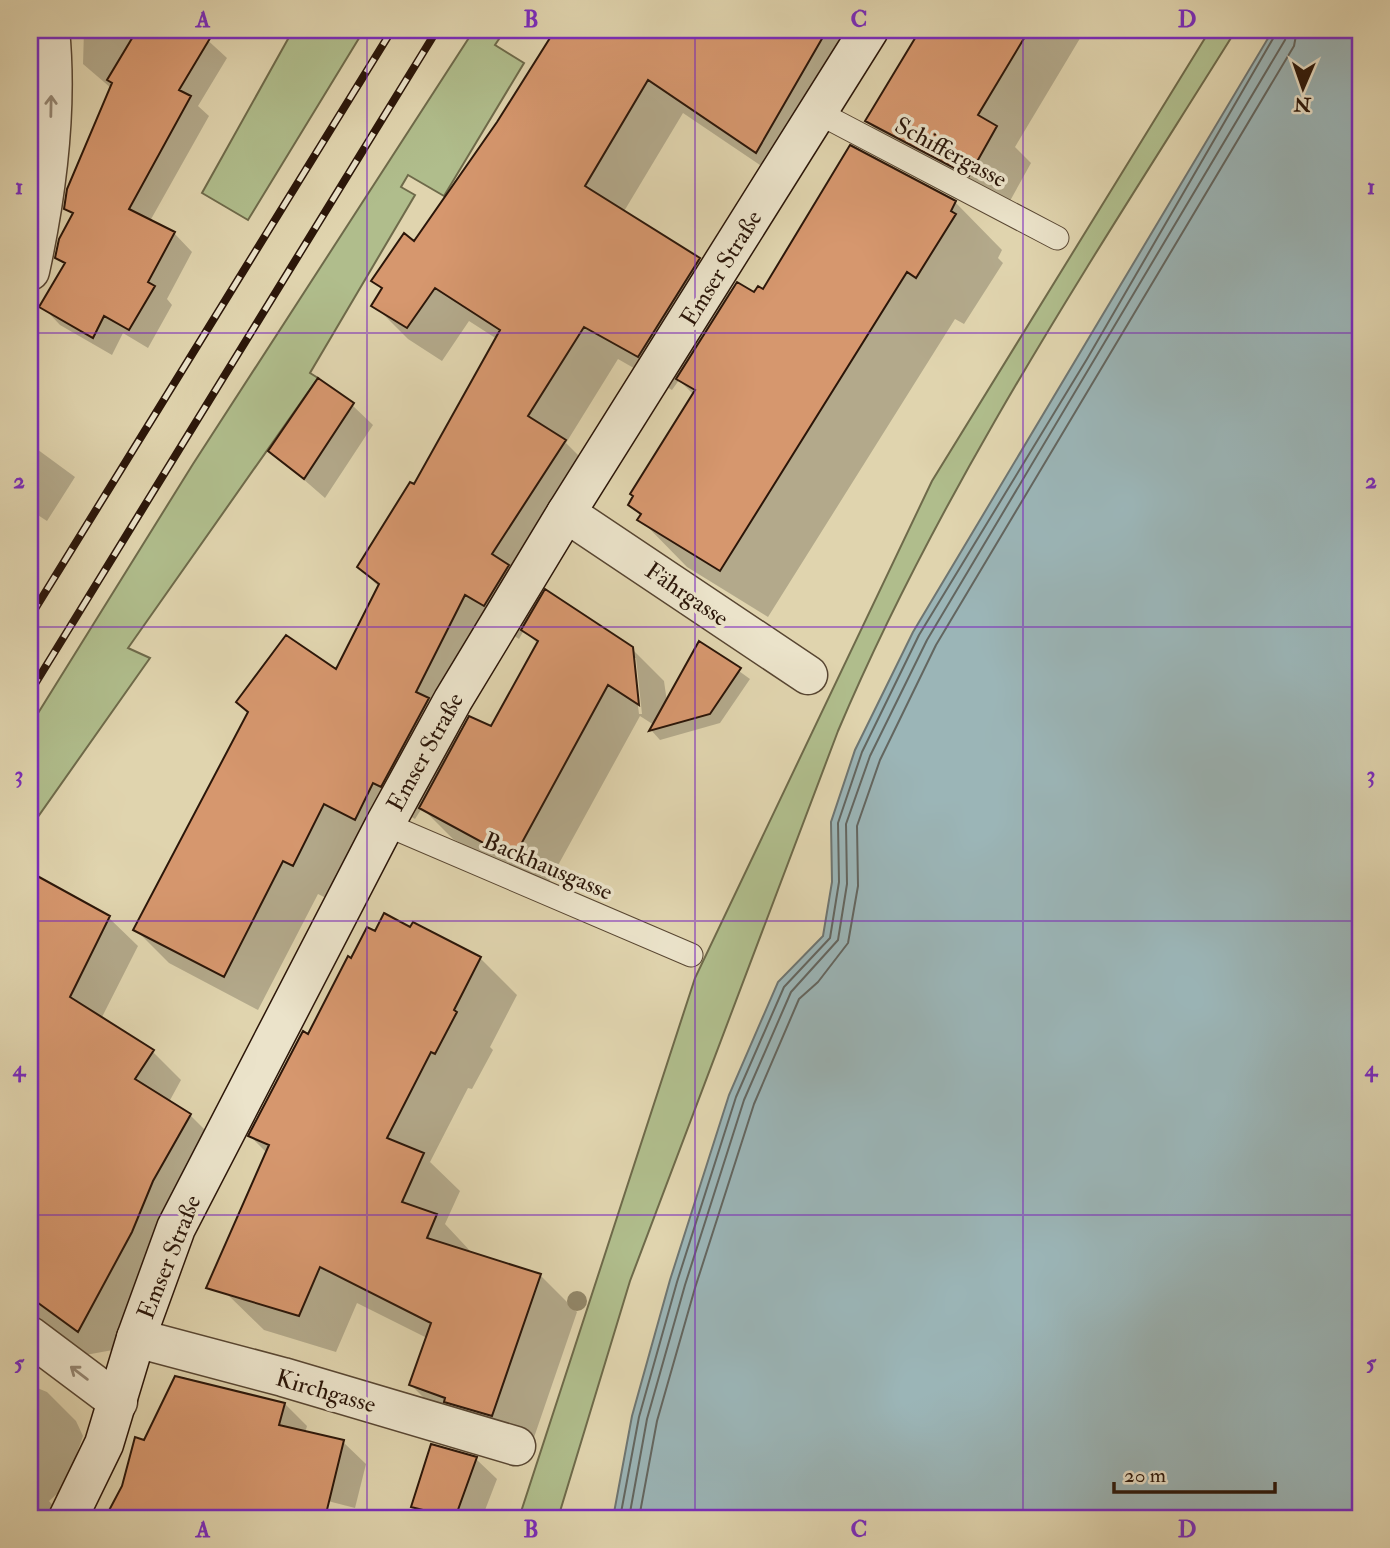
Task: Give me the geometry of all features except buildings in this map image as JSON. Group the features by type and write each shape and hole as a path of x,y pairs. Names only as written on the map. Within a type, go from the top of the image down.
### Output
{"street":[{"path":"30,271 46,184 53,57 50,30"},
{"name":"Emser Straße","path":"68,1518 104,1444 136,1338 176,1228 385,824 453,700 566,513 869,30"},
{"name":"Fährgasse","path":"566,513 808,675"},
{"path":"30,1336 118,1402"},
{"name":"Kirchgasse","path":"136,1338 284,1377 516,1446"}],"lane":[{"name":"Schiffergasse","path":"819,113 1058,238"},
{"name":"Backhausgasse","path":"385,824 691,955"}],"green space":[{"path":"293,30 364,30 248,220 202,193"},
{"path":"474,30 505,30 495,45 524,63 444,196 408,175 401,187 415,195 310,373 318,378 128,648 150,658 30,828 30,726 193,464"},
{"path":"1210,30 1236,30 1023,373 973,460 879,639 838,731 630,1281 558,1518 519,1518 695,978 932,481"}],"water":[{"path":"1273,30 1360,30 1360,1518 613,1518 632,1416 670,1280 729,1095 778,982 823,936 832,882 831,822 855,750 913,632"}],"railway":[{"path":"30,617 392,30"},
{"path":"30,692 437,30"}]}
